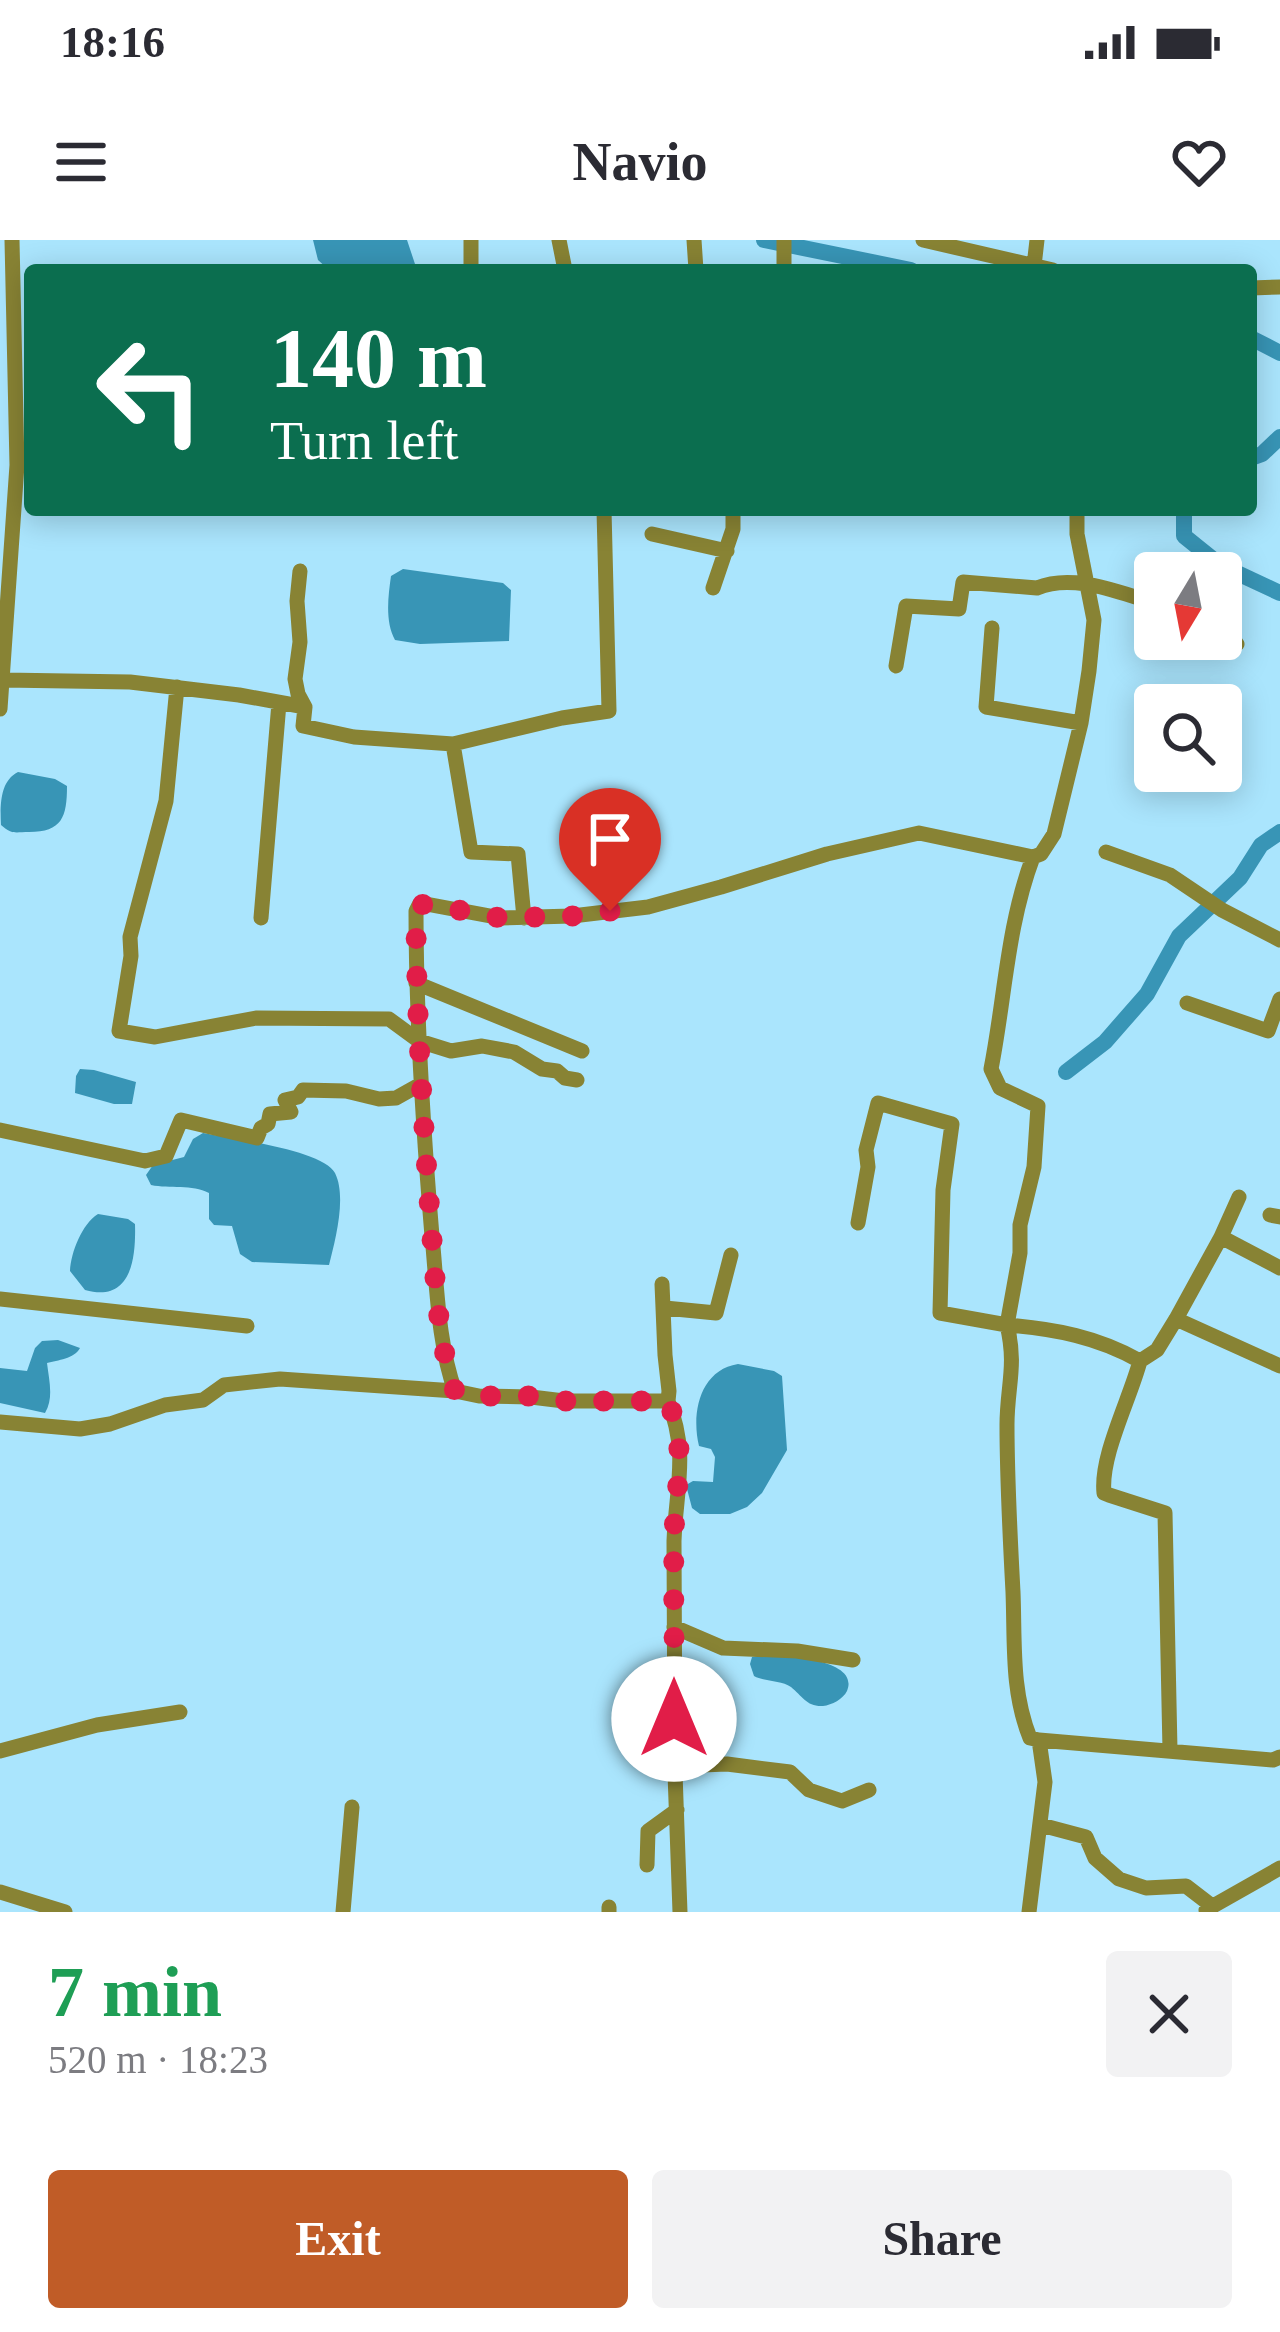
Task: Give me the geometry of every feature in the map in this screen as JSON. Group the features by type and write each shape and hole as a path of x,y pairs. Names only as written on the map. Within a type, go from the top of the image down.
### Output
{"street":[{"path":"0,710 3,589 17,465 7,335 12,240"},
{"path":"923,240 1025,264"},
{"path":"300,571 296,679 304,706 303,726 354,737 453,744 609,711 604,516"},
{"path":"713,588 733,516"},
{"path":"455,1391 439,1308 424,1142 416,983 419,905 501,918 648,907 826,854 919,833 1033,857 1041,854 1054,834 1081,723 1094,620 1077,516"},
{"path":"652,534 727,551"},
{"path":"896,666 906,606 959,609 964,582 1037,588 1086,584 1134,597"},
{"path":"992,628 986,706 1081,723"},
{"path":"4,680 130,682 304,706"},
{"path":"177,687 166,801 130,937 119,1031 154,1036 256,1018 389,1019 419,1041 452,1051 482,1046 514,1052 542,1069 577,1080"},
{"path":"261,918 279,703"},
{"path":"453,744 471,852 518,854 524,918"},
{"path":"1106,852 1170,874 1222,910 1280,940"},
{"path":"1033,857 1018,896 991,1070 1000,1088 1038,1106 1034,1166 1020,1226 1007,1324 1014,1372 1007,1419 1007,1511 1014,1676 1023,1719 1030,1738 1039,1740 1280,1757"},
{"path":"416,983 582,1051"},
{"path":"1187,1003 1268,1031 1275,1027 1280,1000"},
{"path":"0,1130 146,1161 166,1156 181,1120 257,1138 270,1114 291,1112 285,1100 298,1097 303,1090 396,1099 421,1084"},
{"path":"858,1223 866,1150 878,1103 952,1124 943,1190 940,1313 1055,1330 1112,1345 1140,1361"},
{"path":"1170,1750 1165,1513 1104,1493 1103,1485 1140,1361 1157,1350 1176,1319 1239,1197"},
{"path":"1221,1237 1280,1268"},
{"path":"665,1309 716,1313 731,1255"},
{"path":"662,1284 668,1401 682,1462 675,1507 674,1627 680,1912"},
{"path":"0,1299 247,1327"},
{"path":"1176,1319 1280,1366"},
{"path":"0,1422 80,1429 166,1405 203,1400 224,1385 280,1379 563,1401 668,1401"},
{"path":"674,1627 723,1648 797,1651 853,1660"},
{"path":"0,1751 97,1725 180,1712"},
{"path":"1029,1912 1045,1782 1039,1740"},
{"path":"676,1766 727,1764 790,1772 809,1790 842,1801 869,1790"},
{"path":"343,1912 352,1807"},
{"path":"647,1865 648,1831 677,1810"},
{"path":"1040,1825 1085,1838 1095,1858 1119,1879 1146,1888 1186,1886 1208,1909 1280,1868"},
{"path":"0,1892 64,1912"}],"water":[{"path":"313,240 407,240 415,264 322,264"},
{"path":"403,569 503,583 511,590 509,641 420,644 395,640 389,592 391,576"},
{"path":"18,772 67,786 64,814 56,826 17,832 1,825 4,787"},
{"path":"80,1069 136,1082 132,1104 75,1093"},
{"path":"203,1133 295,1152 335,1173 340,1206 329,1265 252,1262 240,1254 232,1226 214,1225 209,1219 209,1193 151,1185 146,1175 153,1165 184,1157 193,1139"},
{"path":"98,1214 135,1224 128,1275 112,1290 100,1292 85,1290 70,1271 78,1239"},
{"path":"58,1340 80,1348 70,1357 47,1363 50,1395 45,1413 0,1403 0,1368 27,1371 42,1341"},
{"path":"738,1364 782,1376 787,1450 762,1493 747,1507 730,1514 700,1514 692,1508 686,1485 713,1482 715,1457 711,1449 699,1446 696,1420 701,1395 715,1375"},
{"path":"769,1654 833,1666 848,1680 847,1691 830,1704 809,1703 787,1685 754,1676 752,1657"}],"waterway":[{"path":"764,240 882,264"},
{"path":"1257,341 1280,353"},
{"path":"1257,456 1280,437"},
{"path":"1184,516 1184,536 1220,565 1280,593"},
{"path":"1066,1072 1105,1042 1147,994 1179,936 1240,878 1261,845 1280,832"}],"route":[{"path":"610,911 501,918 419,905 416,983 424,1142 439,1308 455,1391 563,1401 668,1401 682,1462 675,1507 674,1719"}]}
